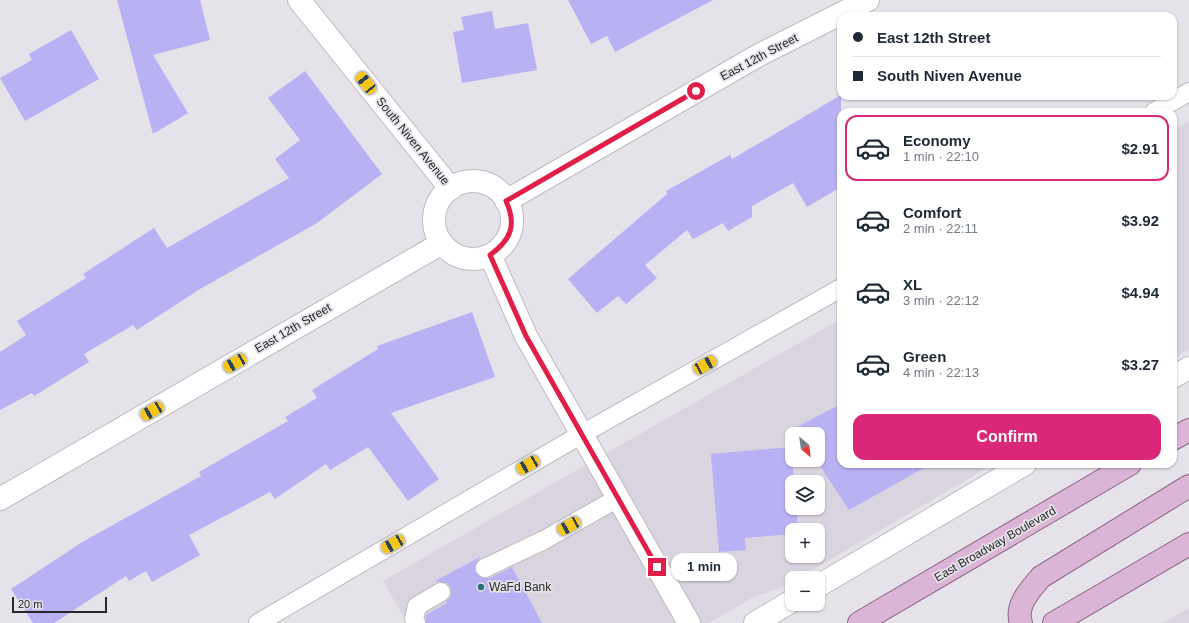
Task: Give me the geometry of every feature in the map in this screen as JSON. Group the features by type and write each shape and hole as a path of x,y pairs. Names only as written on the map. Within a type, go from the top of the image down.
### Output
{"main road":[{"path":"1177,437 1189,430"},
{"name":"East Broadway Boulevard","path":"859,623 1123,468"},
{"path":"1021,623 1019,618 1024,596 1041,577 1189,486"},
{"path":"1059,622 1189,544"}],"street":[{"name":"South Niven Avenue","path":"299,0 451,189"},
{"name":"East 12th Street","path":"844,12 868,0"},
{"name":"East 12th Street","path":"506,201 759,55 837,16"},
{"path":"472,182 485,184 497,189 506,201 511,211 512,224 508,237 501,248 490,255 478,259 466,259 454,254 442,243 434,224 435,212 440,200 451,189 459,184 472,182"},
{"name":"East 12th Street","path":"0,499 442,243"},
{"path":"490,255 526,336 689,623"},
{"path":"1177,375 1189,368"},
{"path":"825,582 1018,468"},
{"path":"755,623 785,605"}],"lane":[{"path":"1177,99 1189,92"},
{"path":"1161,108 1175,100"},
{"path":"258,623 582,434 837,290"},
{"path":"485,568 544,540 618,498"},
{"path":"416,623 414,619 417,606 441,592"}],"shaded area":[{"path":"1189,121 1189,349 1177,356 1177,128"},
{"path":"837,321 837,468 986,468 825,563 825,523 785,523 785,563 825,563 811,571 785,571 785,586 752,598 709,623 407,623 383,581"},
{"path":"1189,608 1189,623 1163,623"}],"building":[{"path":"117,0 200,0 210,40 153,55 188,113 153,134"},
{"path":"568,0 713,0 615,52 607,36 591,44"},
{"path":"492,11 495,29 528,23 537,70 462,83 453,32 464,30 461,17"},
{"path":"71,30 99,79 25,121 0,78 32,60 29,54"},
{"path":"305,71 382,174 317,223 200,289 137,330 133,325 84,354 89,362 34,396 32,393 0,410 0,352 26,335 17,321 86,278 83,274 154,228 167,248 289,178 275,159 300,140 268,98"},
{"path":"837,97 837,100 841,100 841,108 837,108 837,189 807,207 793,183 752,206 752,217 728,231 723,223 693,239 687,230 645,265 657,278 626,304 618,296 597,313 568,279 667,194 666,191 730,155 732,159"},
{"path":"472,312 495,377 391,413 439,479 408,501 368,447 330,470 326,464 275,499 270,492 189,535 200,555 152,582 146,571 129,581 126,576 54,623 33,623 11,589 84,541 201,476 199,472 288,421 285,417 317,398 312,390 378,349 377,346"},
{"path":"837,406 837,468 924,468 849,510 821,467 825,467 825,427 797,427"},
{"path":"785,448 785,467 793,467 793,475 785,475 785,515 797,515 797,523 785,523 785,535 745,538 746,550 719,552 711,454"},
{"name":"WaFd Bank","path":"480,557 475,567 475,572 484,578 490,578 512,567 542,623 426,623 426,615 447,603 446,601 450,598 450,587 447,583 435,581"}],"place":[{"name":"WaFd Bank","path":"481,587"}],"route":[{"path":"657,567 526,336 490,255 501,248 508,237 512,224 511,211 506,201 696,91"}]}
